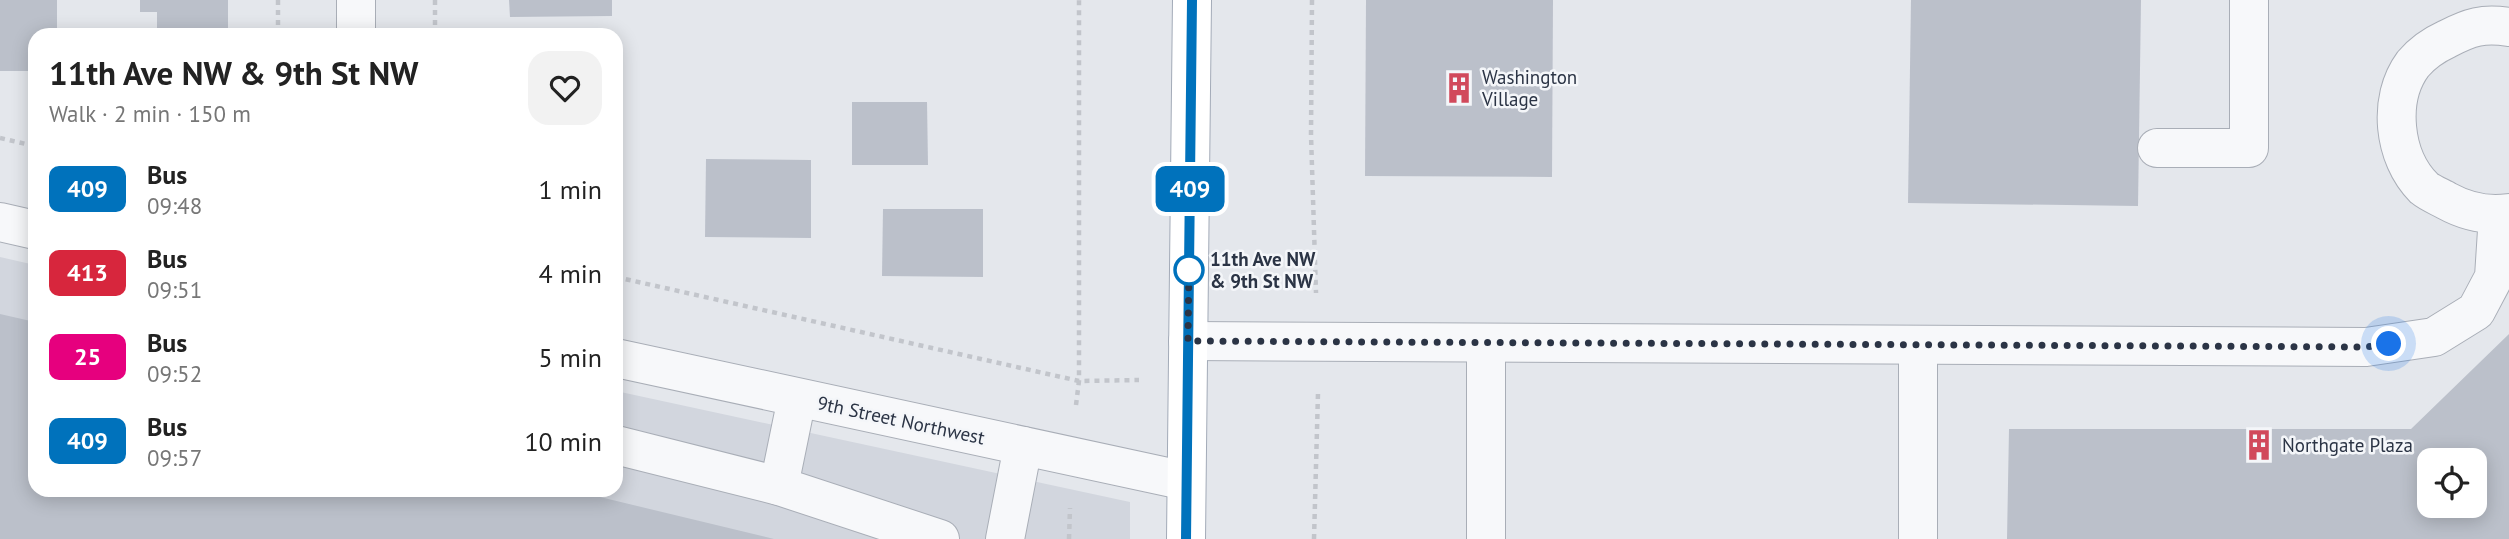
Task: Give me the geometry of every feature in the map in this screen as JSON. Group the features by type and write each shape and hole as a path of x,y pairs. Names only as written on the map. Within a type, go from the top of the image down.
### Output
{"main road":[{"path":"1186,539 1192,0"}],"street":[{"path":"356,0 356,28"},
{"path":"2157,148 2249,148 2249,0"},
{"path":"1188,341 2366,347 2434,337 2476,311 2494,277 2503,214 2465,211 2425,188 2405,162 2399,146 2398,98 2412,65 2429,48 2472,26 2509,27"},
{"path":"0,222 28,228"},
{"path":"1486,343 1486,539"},
{"path":"1917,539 1918,345"},
{"name":"9th Street Northwest","path":"623,360 1186,481"},
{"path":"779,486 797,398"},
{"path":"1005,539 1023,446"},
{"path":"623,447 779,486 940,539"}],"path":[{"path":"278,0 278,28"},
{"path":"435,0 435,28"},
{"path":"623,279 1079,381 1079,0"},
{"path":"1312,0 1311,135 1319,411 1314,539"},
{"path":"0,138 28,144"}],"shaded area":[{"path":"0,257 28,263 28,497 623,497 623,393 1130,502 1130,539 0,539"}],"building":[{"path":"0,0 57,0 57,28 28,28 28,71 0,71"},
{"path":"140,0 228,0 228,28 157,28 157,12 140,12"},
{"path":"509,0 612,0 612,16 510,17"},
{"name":"Washington Village","path":"1366,0 1553,0 1552,177 1365,176"},
{"path":"1911,0 2141,0 2138,206 1908,203"},
{"path":"852,102 927,102 928,165 852,165"},
{"path":"706,159 811,160 811,238 705,237"},
{"path":"883,209 983,209 983,277 882,276"},
{"path":"0,314 28,320 28,497 600,497 774,539 0,539"},
{"name":"Northgate Plaza","path":"2509,334 2509,539 2007,539 2009,429 2411,429"}],"bus line":[{"name":"409","path":"1186,539 1192,0"}],"place":[{"name":"Washington Village","path":"1459,88"},
{"name":"11th Ave NW & 9th St NW","path":"1189,270"},
{"name":"Northgate Plaza","path":"2259,445"}],"route":[{"path":"1189,270 1189,260 1188,341 2366,347 2389,344"}]}
